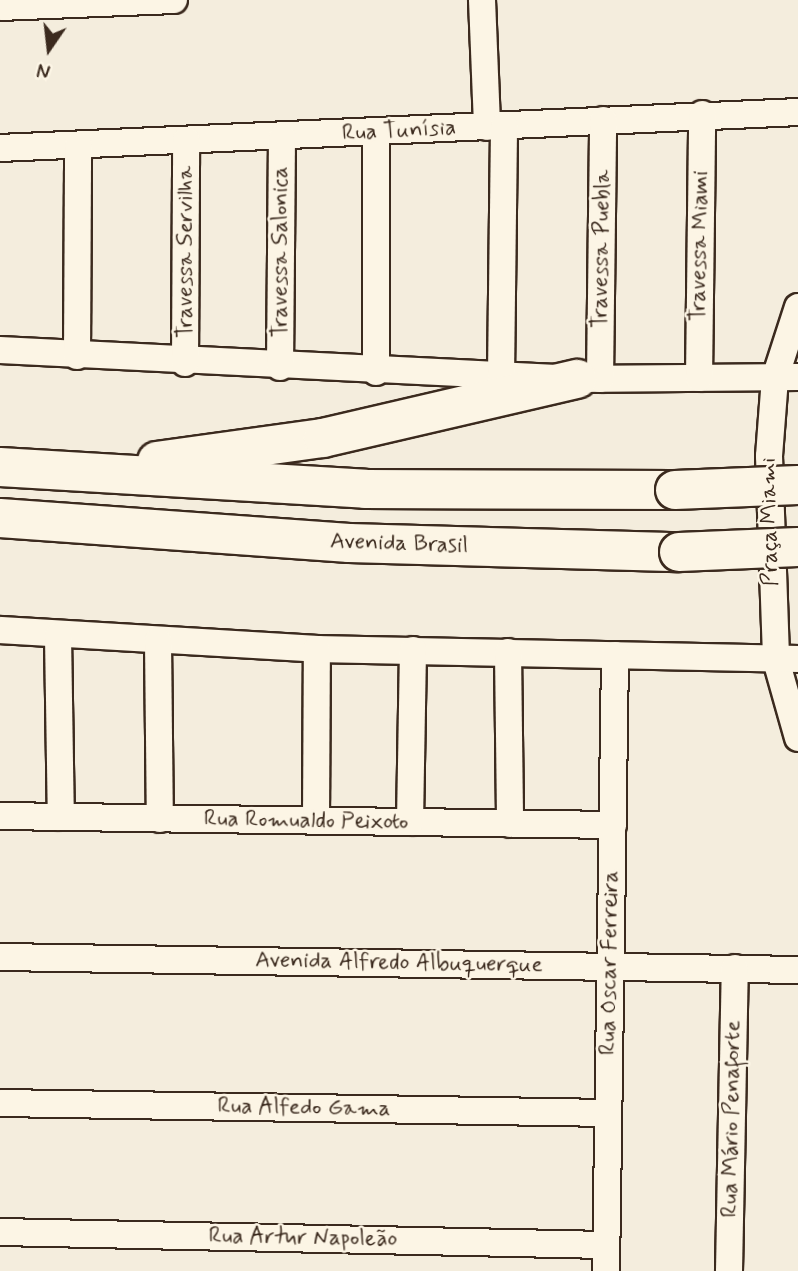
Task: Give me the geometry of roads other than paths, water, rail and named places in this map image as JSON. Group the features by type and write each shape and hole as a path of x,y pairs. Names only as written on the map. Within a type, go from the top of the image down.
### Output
{"highway":[{"path":"66,474 323,438 588,379"},
{"path":"0,467 66,474 365,489 675,490 798,485"},
{"name":"Avenida Brasil","path":"0,518 349,543 679,552 798,547"}],"street":[{"path":"0,8 173,0"},
{"path":"482,0 496,126 500,375"},
{"name":"Rua Tunísia","path":"0,148 376,133 702,114 798,112"},
{"name":"Travessa Miami","path":"699,378 702,114"},
{"name":"Travessa Puebla","path":"588,379 603,120"},
{"path":"376,133 376,372"},
{"name":"Travessa Salonica","path":"281,368 282,137"},
{"name":"Travessa Servilha","path":"185,363 187,140"},
{"path":"77,356 78,145"},
{"name":"Praça Miami","path":"798,307 769,469 787,659 798,738"},
{"path":"0,350 185,363 376,372 588,379 787,378"},
{"path":"0,630 58,636 317,649 787,659"},
{"path":"58,636 61,817"},
{"path":"158,641 160,819"},
{"path":"316,821 317,649"},
{"path":"410,822 414,650"},
{"path":"508,652 510,824"},
{"name":"Rua Oscar Ferreira","path":"606,1258 615,654"},
{"name":"Rua Romualdo Peixoto","path":"0,816 613,825"},
{"name":"Avenida Alfredo Albuquerque","path":"0,957 798,970"},
{"name":"Rua Mário Penaforte","path":"729,1271 735,968"},
{"name":"Rua Alfedo Gama","path":"0,1103 608,1113"},
{"name":"Rua Artur Napoleão","path":"0,1232 606,1258"}]}
